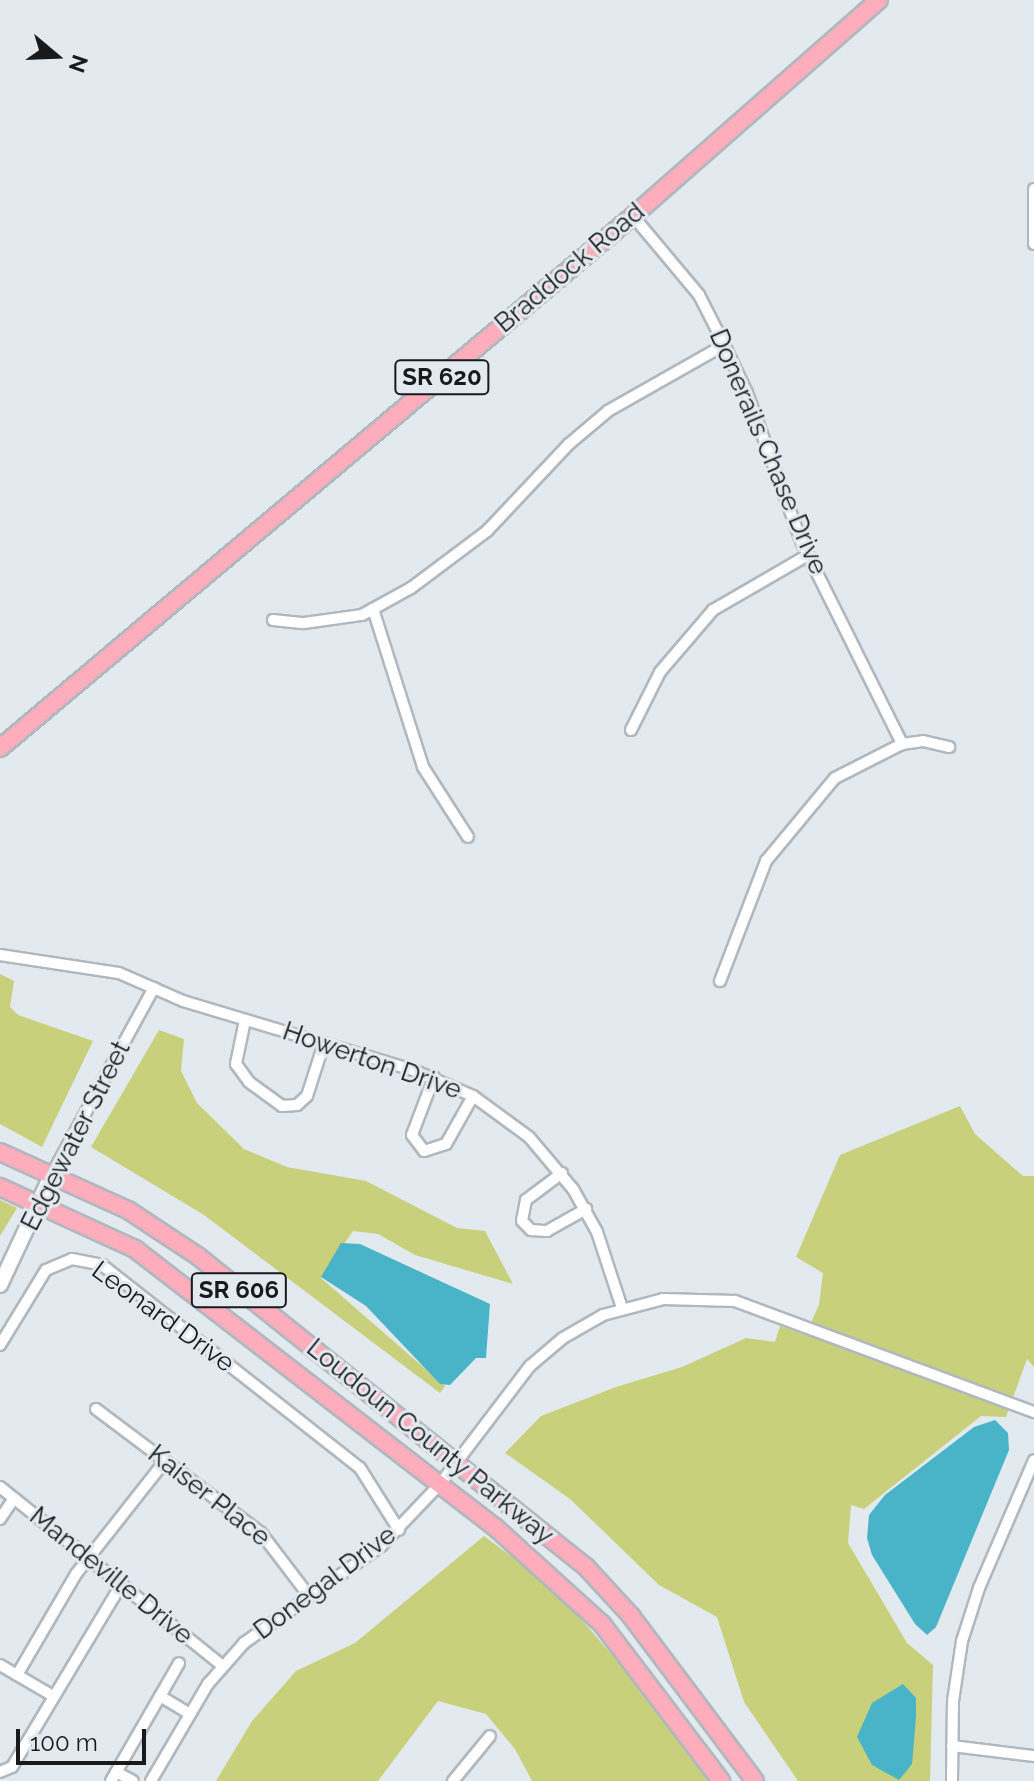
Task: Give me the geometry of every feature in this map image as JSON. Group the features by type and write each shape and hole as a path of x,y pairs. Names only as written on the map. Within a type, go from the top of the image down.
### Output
{"main road":[{"name":"Braddock Road","path":"0,748 633,216 879,0"},
{"name":"Loudoun County Parkway","path":"0,1152 128,1210 199,1257 610,1591 755,1781"},
{"name":"Loudoun County Parkway","path":"0,1187 135,1249 440,1484 592,1613 721,1781"}],"street":[{"path":"1034,189 1034,244"},
{"name":"Donerails Chase Drive","path":"633,216 699,295 724,345 808,555 895,720 902,744"},
{"path":"273,620 328,622 373,609 411,588 487,531 569,444 608,411 724,345"},
{"path":"631,730 660,672 713,610 808,555"},
{"path":"373,609 423,767 468,837"},
{"path":"720,981 766,861 805,808 835,778 902,744 923,741 949,747"},
{"name":"Howerton Drive","path":"0,955 36,964 90,967 245,1020 434,1077 473,1096 529,1137 562,1173 586,1209 622,1308"},
{"name":"Edgewater Street","path":"0,1285 52,1174 154,988"},
{"path":"245,1020 236,1064 249,1082 282,1106 297,1105 307,1096 324,1043"},
{"path":"434,1077 412,1135 424,1151 446,1144 473,1096"},
{"path":"562,1173 526,1200 522,1221 531,1230 547,1231 586,1209"},
{"name":"Leonard Drive","path":"0,1345 46,1270 72,1259 102,1265 360,1468 399,1530"},
{"name":"Donegal Drive","path":"151,1781 190,1714 223,1666 262,1629 399,1530 440,1484 547,1350 583,1325 622,1308 686,1297 735,1301 1034,1412"},
{"name":"Kaiser Place","path":"96,1409 273,1544 309,1596"},
{"path":"952,1781 954,1687 968,1619 1034,1460"},
{"path":"17,1675 89,1557 165,1461"},
{"name":"Mandeville Drive","path":"0,1487 223,1666"},
{"path":"0,1519 14,1498"},
{"path":"0,1772 12,1767 122,1583"},
{"path":"133,1781 114,1776 179,1663"},
{"path":"0,1665 53,1696"},
{"path":"160,1696 190,1714"},
{"path":"453,1781 490,1736"},
{"path":"952,1746 1034,1756"}],"green space":[{"path":"0,974 14,981 10,1007 18,1015 93,1041 42,1147 0,1124"},
{"path":"159,1030 184,1039 181,1071 197,1103 244,1149 287,1167 366,1181 457,1228 485,1231 513,1284 415,1255 378,1234 353,1231 321,1278 445,1386 440,1393 204,1215 91,1147"},
{"path":"960,1106 975,1134 1023,1176 1034,1176 1034,1367 1027,1359 1006,1417 981,1416 864,1509 851,1505 848,1543 907,1643 933,1665 930,1781 798,1781 744,1702 717,1617 659,1585 570,1499 505,1453 541,1416 616,1387 682,1367 746,1338 775,1342 780,1326 805,1335 819,1305 823,1273 796,1257 840,1155"},
{"path":"0,1200 17,1208 0,1236"},
{"path":"484,1536 557,1591 631,1677 708,1781 532,1781 515,1749 486,1714 438,1701 378,1781 216,1781 252,1721 296,1671 355,1643"}],"water":[{"path":"341,1243 360,1244 490,1304 486,1358 476,1358 450,1385 440,1384 366,1306 321,1277"},
{"path":"995,1420 1008,1433 1009,1450 936,1627 927,1635 915,1624 872,1555 867,1538 869,1515 885,1495 974,1427"},
{"path":"903,1684 916,1698 916,1717 912,1764 899,1780 872,1765 857,1737 872,1703"}]}
